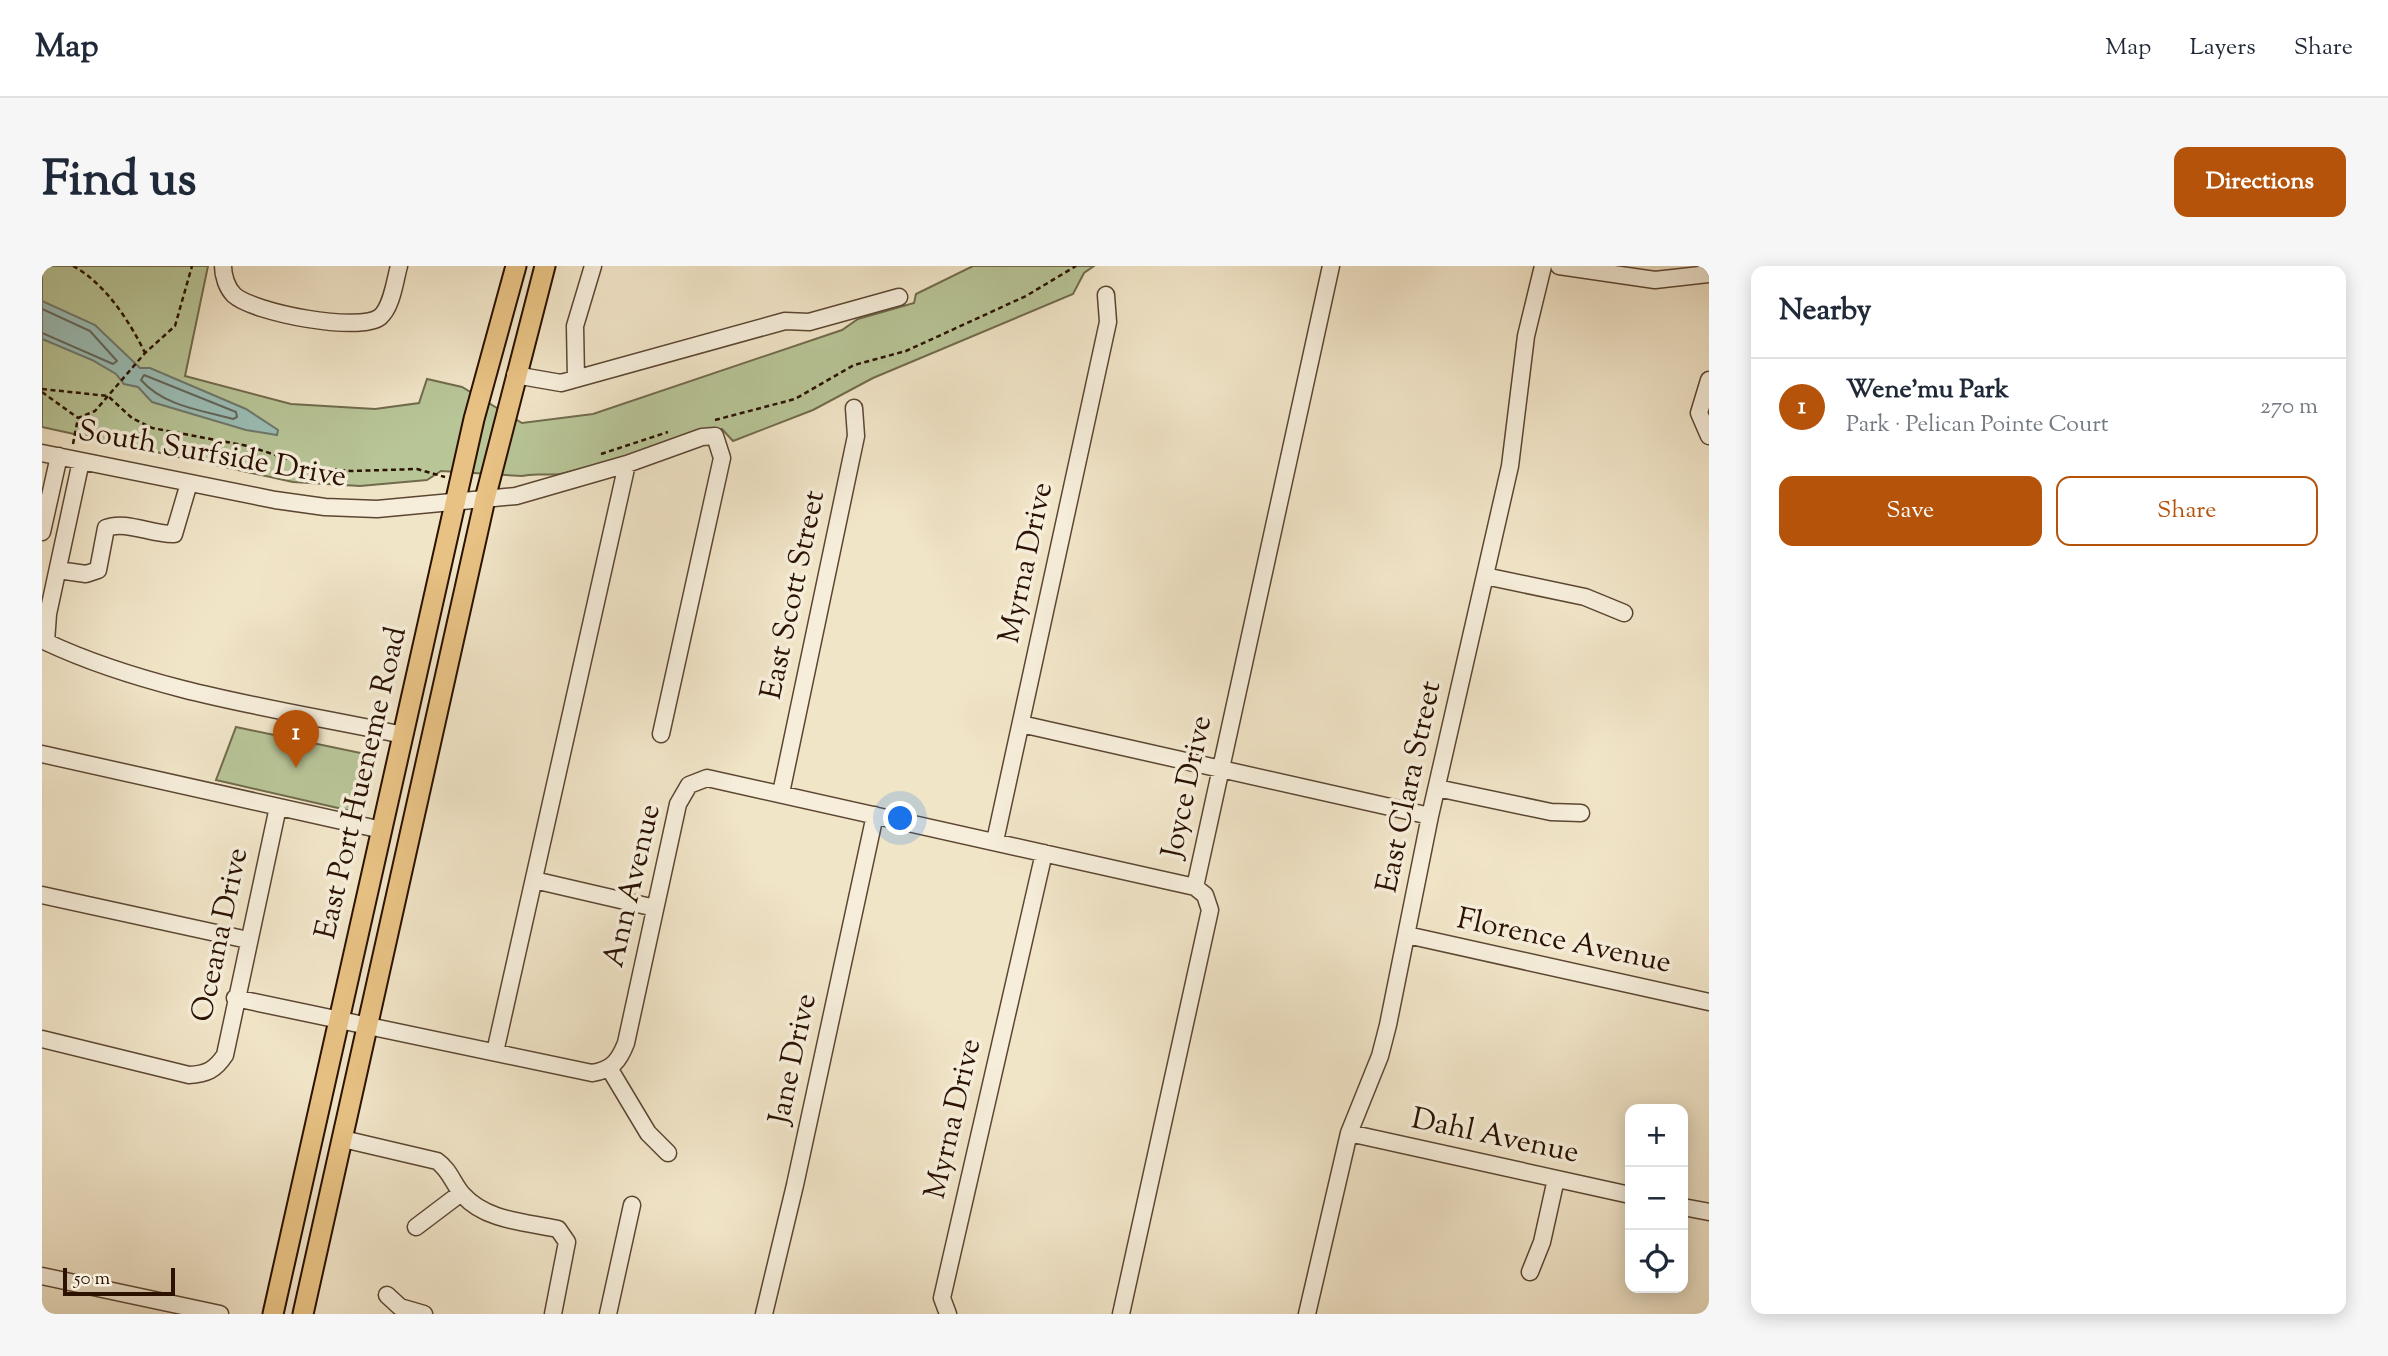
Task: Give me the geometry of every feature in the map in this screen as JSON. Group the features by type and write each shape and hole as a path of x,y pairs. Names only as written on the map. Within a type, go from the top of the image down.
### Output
{"main road":[{"name":"East Port Hueneme Road","path":"273,1314 456,500 487,367 516,266"},
{"name":"East Port Hueneme Road","path":"303,1314 485,499 544,266"}],"street":[{"path":"223,266 225,281 233,294 246,304 326,322 371,320 380,317 387,307 398,266"},
{"path":"576,379 575,326 593,266"},
{"name":"Joyce Drive","path":"1121,1314 1210,910 1205,895 1195,887 1331,266"},
{"name":"East Clara Street","path":"1307,1314 1349,1133 1380,1056 1430,816 1510,466 1526,336 1543,266"},
{"path":"1559,266 1655,280 1709,275"},
{"name":"Myrna Drive","path":"995,841 1108,322 1106,295"},
{"path":"515,375 561,383 785,321 809,322 899,297"},
{"path":"1709,380 1699,413 1709,436"},
{"name":"East Scott Street","path":"781,793 856,436 854,408"},
{"path":"662,734 722,458 711,430"},
{"name":"South Surfside Drive","path":"42,453 325,507 377,509 516,496 627,464 702,437 711,430"},
{"path":"42,532 59,456"},
{"path":"81,461 46,642 91,663 158,682 403,736"},
{"path":"495,1052 627,464"},
{"path":"58,570 86,574 98,570 106,528 116,524 157,534 174,534 190,482"},
{"path":"1485,576 1585,597 1624,612"},
{"path":"1021,724 1430,816"},
{"path":"42,754 382,830"},
{"name":"Ann Avenue","path":"609,1068 620,1058 626,1043 678,804 689,785 707,778 1195,887"},
{"path":"1437,788 1551,813 1581,813"},
{"name":"Oceana Drive","path":"42,1039 189,1075 211,1071 225,1055 235,998 278,807"},
{"name":"Jane Drive","path":"764,1314 798,1172 875,815"},
{"name":"Myrna Drive","path":"948,1314 942,1298 1044,853"},
{"path":"534,880 656,908"},
{"path":"42,895 248,940"},
{"name":"Florence Avenue","path":"1407,935 1709,1002"},
{"path":"235,998 592,1073 609,1068 648,1133 668,1153"},
{"name":"Dahl Avenue","path":"1349,1133 1625,1194"},
{"path":"342,1139 437,1161 474,1206 491,1215 558,1229 565,1234 567,1248 553,1314"},
{"path":"1530,1272 1542,1242 1556,1179"},
{"path":"416,1227 461,1193"},
{"path":"608,1314 632,1205"},
{"path":"1688,1207 1709,1212"},
{"path":"42,1276 220,1314"},
{"path":"387,1295 400,1307 424,1314"}],"path":[{"path":"73,266 88,275 103,292 136,334 145,353"},
{"path":"78,418 95,411 145,353 175,326 192,266"},
{"path":"711,430 795,399 854,365 906,351 1026,296 1076,266"},
{"path":"42,391 108,396 132,418 171,433 248,446 312,467 351,471 417,469 443,477"},
{"path":"42,391 78,418"},
{"path":"75,438 78,418"},
{"path":"596,456 669,431"}],"green space":[{"path":"42,266 208,266 185,376 291,404 375,409 419,403 427,379 462,387 522,423 593,414 842,330 858,319 914,303 916,294 973,266 1094,266 1084,273 1073,294 873,378 813,410 733,441 722,429 710,430 559,474 522,476 441,471 427,480 360,486 293,482 42,427"},
{"path":"236,727 375,756 365,799 352,800 351,811 216,780"}],"water":[{"path":"42,301 95,325 140,368 150,368 246,409 278,430 277,435 246,430 152,402 138,387 124,384 116,374 92,360 42,339"}],"place":[{"name":"Wene'mu Park","path":"296,768"}]}
